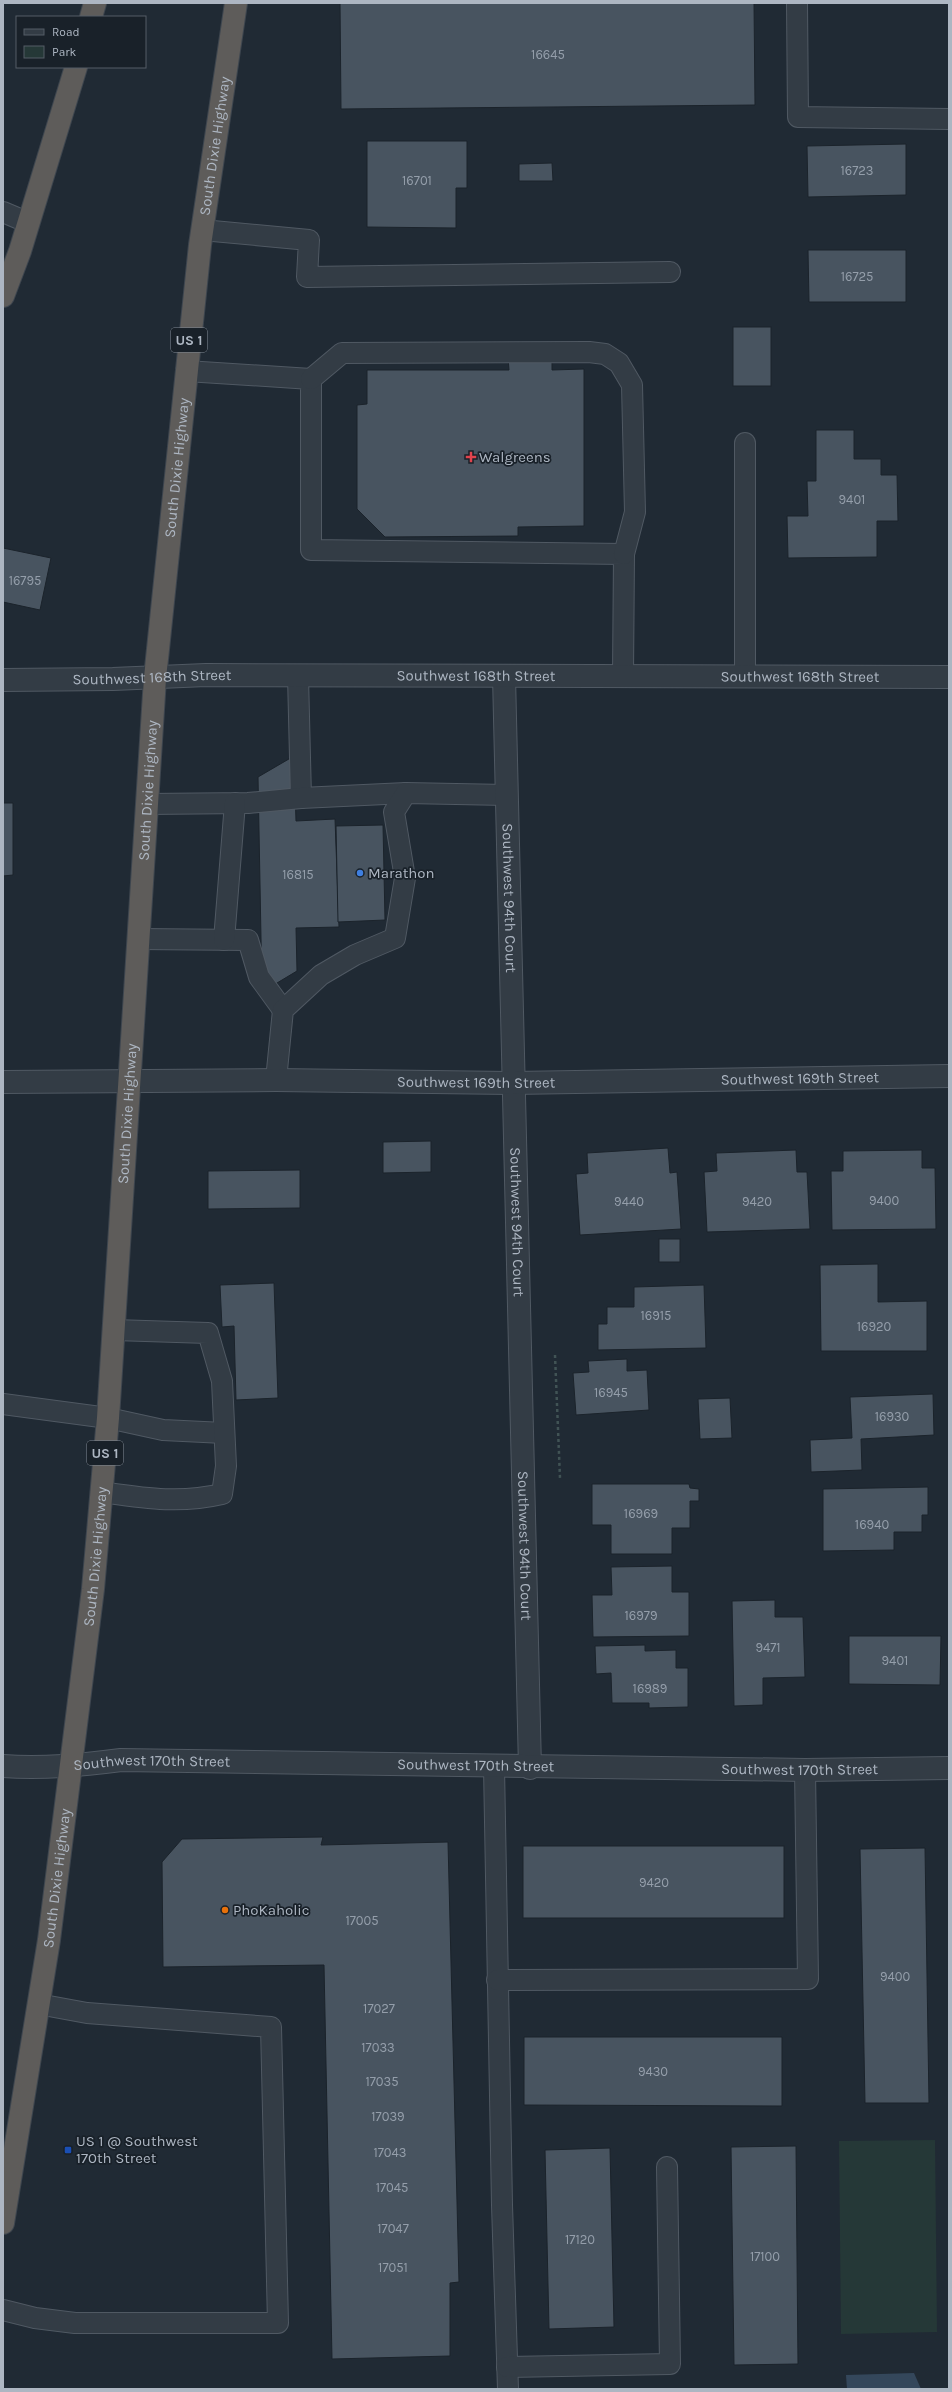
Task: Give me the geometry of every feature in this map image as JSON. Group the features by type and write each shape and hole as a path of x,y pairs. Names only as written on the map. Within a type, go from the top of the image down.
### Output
{"highway":[{"path":"91,16 95,3"},
{"name":"South Dixie Highway","path":"3,2223 38,2004 72,1766 93,1589 114,1330 154,678 202,230 236,3"},
{"path":"3,296 29,222 76,68"}],"street":[{"name":"Southwest 168th Street","path":"3,680 298,676 623,675 949,677"},
{"name":"Southwest 94th Court","path":"504,676 530,1768"},
{"name":"Southwest 169th Street","path":"3,1082 276,1080 513,1083 949,1076"},
{"name":"Southwest 170th Street","path":"3,1766 31,1768 72,1766 122,1760 530,1768 806,1770 949,1768"}],"lane":[{"path":"797,3 798,117 949,119"},
{"path":"3,212 29,222"},
{"path":"202,230 309,240 307,277 670,272"},
{"path":"186,371 311,379 342,353 589,352 605,354 619,363 632,385 635,512 624,554 623,675"},
{"path":"311,379 310,550 624,554"},
{"path":"745,443 746,676"},
{"path":"298,676 301,798"},
{"path":"276,1080 283,1010 320,975 355,955 395,938 405,878 394,812 406,793"},
{"path":"147,804 235,803 406,793 506,795"},
{"path":"224,940 235,803"},
{"path":"139,939 248,940 259,977 283,1010"},
{"path":"101,1492 171,1500 196,1500 222,1494 226,1466 222,1381 208,1333 114,1330"},
{"path":"3,1404 108,1418 163,1430 224,1433"},
{"path":"494,1767 497,1980 508,2389"},
{"path":"497,1980 808,1979 806,1770"},
{"path":"3,2310 35,2318 75,2323 278,2323 271,2027 87,2013 38,2004"},
{"path":"507,2367 670,2364 667,2167"}],"path":[{"path":"555,1355 560,1478"}],"green space":[{"path":"935,2140 937,2332 841,2334 839,2141"}],"water":[{"path":"914,2373 921,2389 847,2389 846,2375"}],"building":[{"path":"340,3 754,3 755,105 341,109"},
{"path":"367,141 467,141 467,188 456,188 456,228 367,227"},
{"path":"906,144 906,195 808,197 807,146"},
{"path":"552,163 553,181 519,181 519,164"},
{"path":"808,250 906,250 906,302 809,302"},
{"path":"733,327 771,327 771,386 733,386"},
{"name":"Walgreens","path":"508,357 552,357 552,370 584,369 584,526 518,527 518,536 385,537 357,509 357,405 367,404 367,370 509,370"},
{"path":"816,430 854,430 854,459 881,459 881,475 897,475 898,521 877,521 877,557 788,558 787,516 808,516 807,481 816,481"},
{"path":"3,548 51,558 40,610 3,602"},
{"name":"Marathon","path":"294,756 296,821 335,819 339,927 296,928 297,971 262,992 258,777"},
{"path":"3,803 13,803 13,875 3,876"},
{"name":"Marathon","path":"383,825 385,920 338,922 336,826"},
{"path":"431,1141 431,1172 383,1173 383,1142"},
{"path":"668,1148 670,1173 677,1172 681,1229 580,1235 576,1174 588,1173 587,1153"},
{"path":"796,1150 797,1172 807,1172 810,1229 707,1232 704,1172 717,1171 716,1153"},
{"path":"922,1150 922,1168 935,1168 936,1229 832,1230 831,1171 843,1171 843,1151"},
{"path":"300,1170 300,1208 208,1209 208,1171"},
{"path":"659,1239 680,1239 680,1262 659,1262"},
{"path":"878,1264 878,1302 927,1301 927,1351 821,1351 820,1265"},
{"path":"274,1283 278,1398 236,1400 234,1326 222,1327 220,1285"},
{"path":"704,1285 706,1348 598,1350 598,1324 607,1324 607,1307 634,1307 634,1287"},
{"path":"627,1359 627,1371 647,1370 649,1410 576,1415 573,1373 589,1372 588,1361"},
{"path":"933,1394 934,1435 861,1439 862,1470 811,1472 810,1440 852,1438 850,1397"},
{"path":"730,1398 732,1438 700,1439 698,1399"},
{"path":"592,1484 689,1484 690,1488 699,1489 699,1501 690,1501 690,1528 672,1528 672,1554 611,1554 611,1525 592,1525"},
{"path":"928,1487 928,1515 922,1515 922,1532 894,1532 894,1550 823,1551 823,1489"},
{"path":"672,1566 672,1592 689,1592 689,1636 593,1637 592,1595 612,1595 611,1567"},
{"path":"775,1600 775,1617 803,1617 805,1677 763,1678 763,1705 734,1706 732,1601"},
{"path":"849,1636 941,1636 940,1685 849,1684"},
{"path":"645,1645 645,1651 676,1650 676,1668 688,1668 688,1707 649,1708 649,1703 612,1703 611,1673 596,1674 595,1646"},
{"path":"323,1837 321,1845 448,1842 459,2282 450,2283 450,2356 332,2359 324,1965 163,1967 162,1862 182,1839"},
{"path":"523,1846 784,1846 784,1918 523,1918"},
{"path":"925,1848 929,2103 865,2103 860,1849"},
{"path":"524,2037 782,2037 782,2106 524,2105"},
{"path":"796,2146 798,2364 734,2365 731,2147"},
{"path":"610,2148 614,2327 549,2329 545,2150"}],"place":[{"name":"Walgreens","path":"471,457"},
{"name":"Marathon","path":"360,873"},
{"name":"PhoKaholic","path":"225,1910"},
{"name":"US 1 @ Southwest 170th Street","path":"68,2150"}]}
